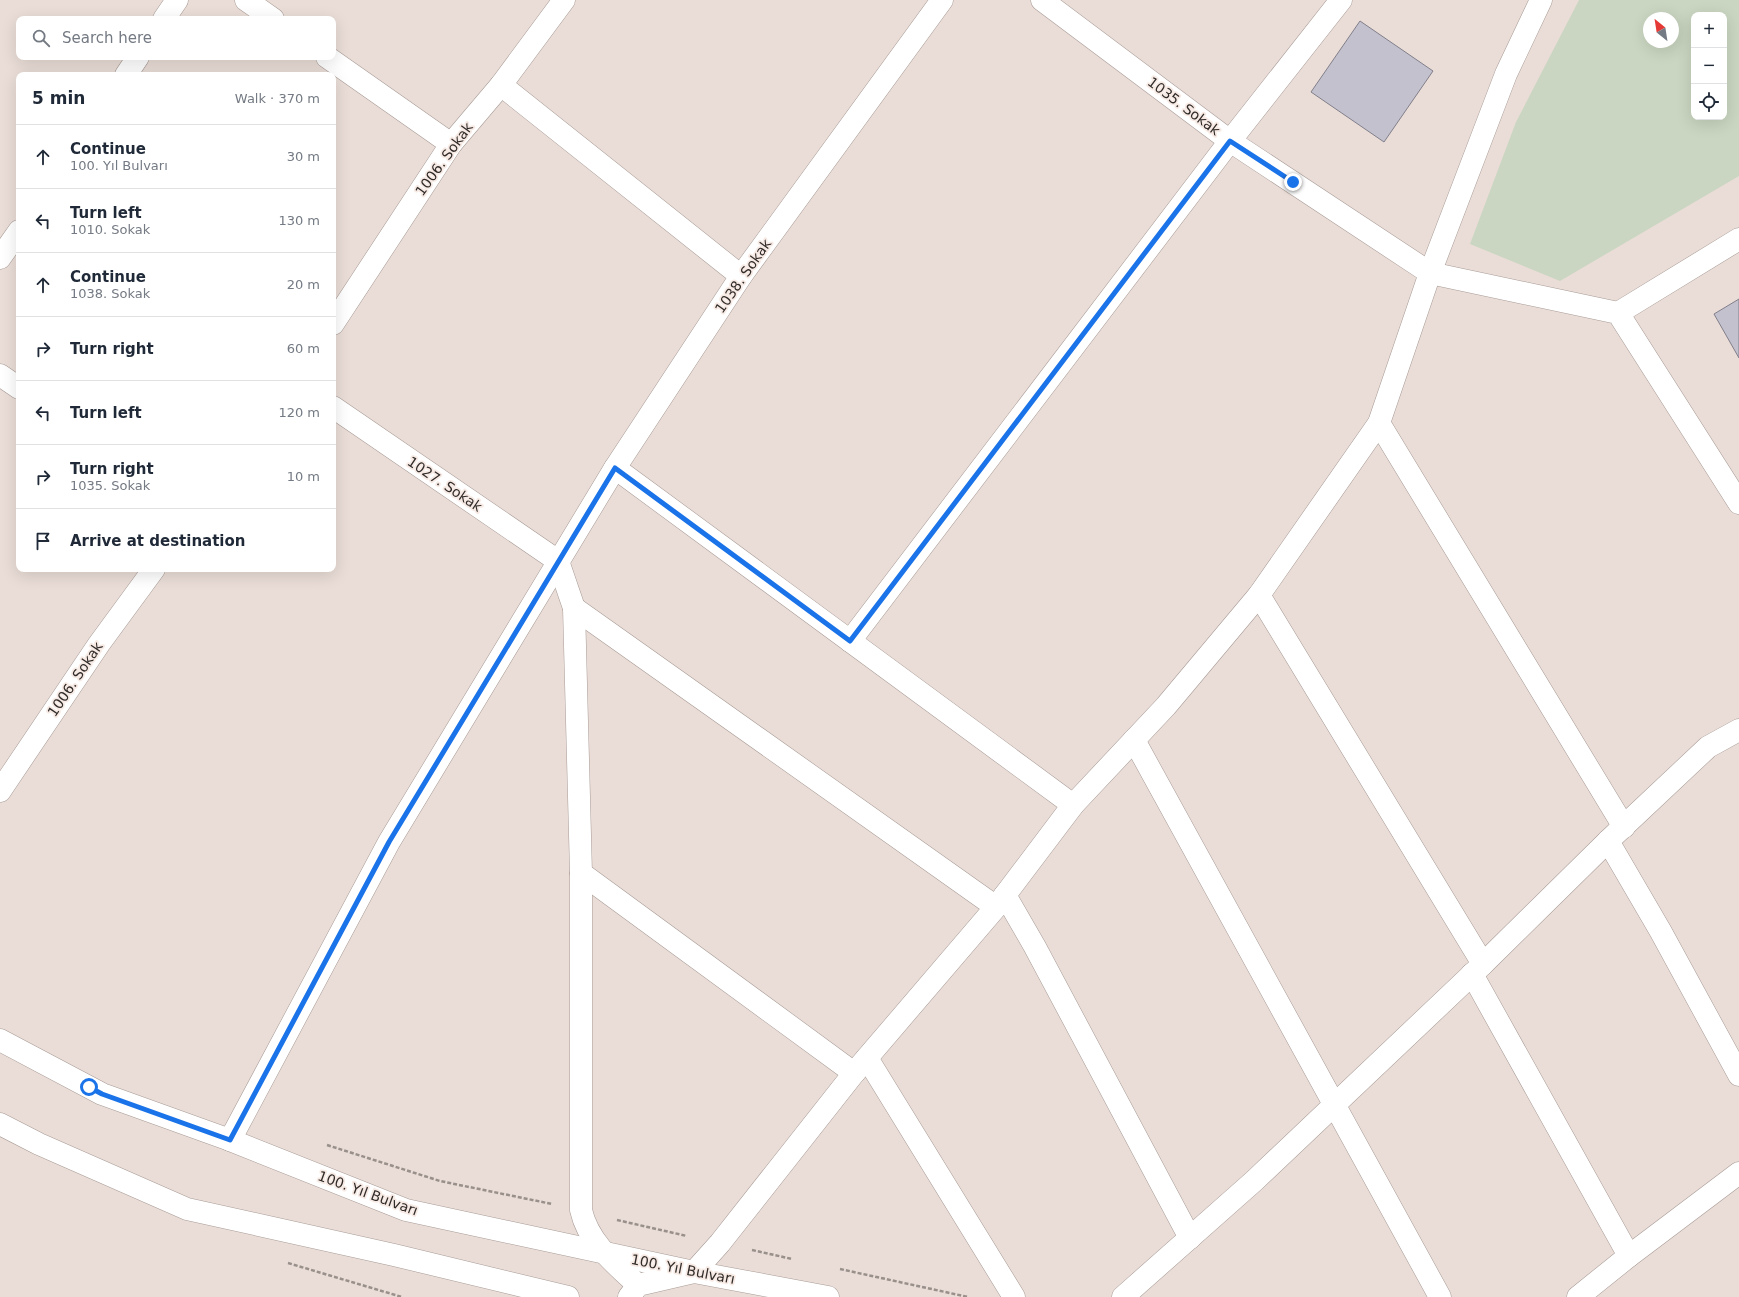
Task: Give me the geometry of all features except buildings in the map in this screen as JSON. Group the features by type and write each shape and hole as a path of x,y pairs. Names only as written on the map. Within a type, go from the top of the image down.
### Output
{"street":[{"path":"166,16 178,0"},
{"path":"246,0 269,16"},
{"name":"1006. Sokak","path":"336,319 451,144 501,85 564,0"},
{"name":"1038. Sokak","path":"230,1140 389,842 615,468 741,276 942,0"},
{"name":"1035. Sokak","path":"1042,0 1230,141 1430,273"},
{"path":"850,641 1230,141 1341,0"},
{"path":"558,561 574,608 581,873 581,1210 583,1218 602,1252 634,1291 694,1272 720,1243 860,1065 1000,901 1073,805 1166,706 1259,595 1379,423 1430,273 1506,74 1541,0"},
{"path":"128,72 136,60"},
{"path":"331,60 451,144"},
{"path":"501,85 741,276"},
{"path":"0,258 16,234"},
{"path":"1430,273 1618,313 1739,239"},
{"path":"1618,313 1739,503"},
{"path":"0,375 16,386"},
{"name":"1027. Sokak","path":"336,409 558,561"},
{"path":"1379,423 1624,827"},
{"path":"615,468 1073,805"},
{"name":"1006. Sokak","path":"0,791 98,644 152,572"},
{"path":"1259,595 1477,969 1629,1256"},
{"path":"574,608 1000,901 1035,947 1190,1238"},
{"path":"1124,1297 1254,1181 1708,747 1739,730"},
{"path":"1134,740 1440,1297"},
{"path":"1608,841 1661,932 1739,1075"},
{"path":"581,873 860,1065 1014,1297"},
{"name":"100. Yıl Bulvarı","path":"0,1040 102,1094 230,1140 406,1210 694,1272 828,1297"},
{"path":"0,1124 39,1144 187,1209 394,1255 568,1297"},
{"path":"1578,1297 1629,1256 1739,1173"}],"path":[{"path":"326,1145 440,1181 581,1210 595,1215 797,1260"},
{"path":"835,1268 968,1297"}],"green space":[{"path":"1579,0 1739,0 1739,176 1560,281 1470,244 1516,122"}],"route":[{"path":"89,1087 102,1094 230,1140 389,842 615,468 850,641 1230,141 1293,182"}]}
